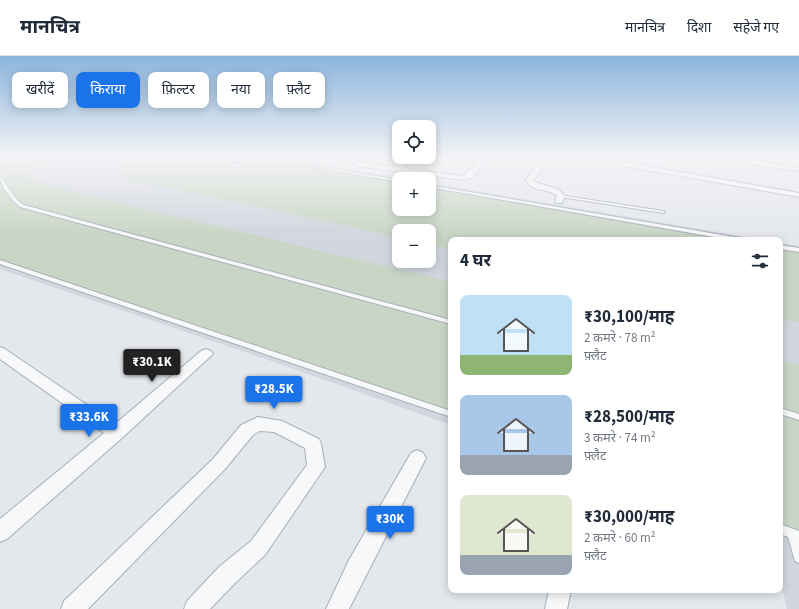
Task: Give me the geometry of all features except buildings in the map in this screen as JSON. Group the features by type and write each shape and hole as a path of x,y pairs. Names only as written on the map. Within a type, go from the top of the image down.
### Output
{"street":[{"path":"531,183 539,187 557,192 560,198"},
{"path":"724,183 799,196"},
{"path":"0,352 116,433"},
{"path":"0,532 206,354"},
{"path":"72,609 219,464 247,430 258,424 276,426 313,444 316,467 305,483 258,548 227,575 195,609"},
{"path":"337,609 357,568 418,458"},
{"path":"556,609 559,593"}],"lane":[{"path":"3,183 17,204 22,206 448,321"},
{"path":"436,187 723,237"},
{"path":"560,198 663,212"},
{"path":"783,247 799,250"},
{"path":"0,262 448,413"},
{"path":"783,413 799,417"},
{"path":"783,530 796,535 799,557"}],"shaded area":[{"path":"0,183 392,183 392,216 436,216 436,184 746,237 448,237 448,424 283,365 0,269"},
{"path":"783,243 799,246 799,609 787,609 783,591"}],"green space":[{"path":"0,183 13,204 22,208 448,324 448,410 0,259"},
{"path":"7,183 38,183 448,281 448,318 27,205 19,201"},
{"path":"146,183 392,183 392,216 436,216 436,189 715,237 448,237 448,248 436,246 436,224 392,224 392,236"},
{"path":"783,249 799,252 799,323 783,320"},
{"path":"783,361 799,365 799,413 783,409"},
{"path":"783,416 799,421 799,530 783,525"}]}
